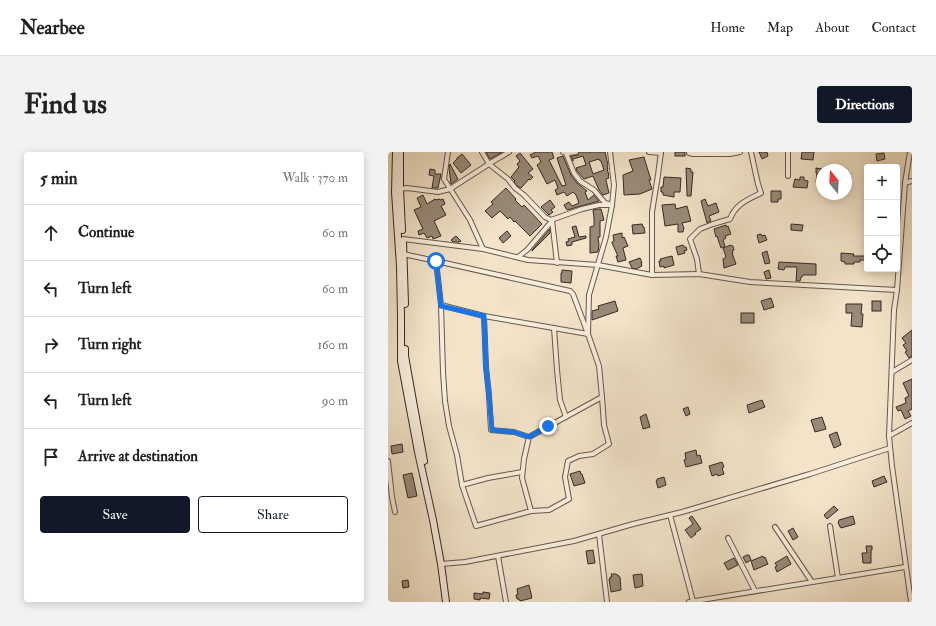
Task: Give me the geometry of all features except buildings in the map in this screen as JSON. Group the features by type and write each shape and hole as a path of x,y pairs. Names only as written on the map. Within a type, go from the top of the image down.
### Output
{"main road":[{"path":"396,152 395,192 400,266 401,361 418,452 442,564 446,602"},
{"path":"400,152 400,189 404,254 405,356 449,602"}],"street":[{"path":"448,152 444,179 470,220 483,249"},
{"path":"482,152 489,164 508,179 515,188 545,217 552,220"},
{"path":"400,189 407,188 438,192 450,189 509,152"},
{"path":"576,152 565,153 574,173 580,181 594,190 605,203 612,205"},
{"path":"588,334 589,295 606,237 612,205 614,185 610,152"},
{"path":"649,152 661,153 652,212 652,275"},
{"path":"689,152 693,154 730,154 740,152"},
{"path":"699,274 697,259 690,239 700,229 730,219 733,211 744,201 761,193 751,152"},
{"path":"788,152 788,176"},
{"path":"910,152 905,183 897,290 894,310 889,436 905,567 911,602"},
{"path":"905,183 912,181"},
{"path":"518,257 527,250 552,220 599,205 612,205"},
{"path":"552,220 557,262"},
{"path":"402,239 483,249 528,260 598,265 652,275 699,274 750,282 897,290"},
{"path":"404,254 436,261 570,291 573,294 598,366 604,425 609,444 593,454 579,456 568,461 565,477 569,499 550,510 530,511 476,526 462,485 445,401 441,306 436,261"},
{"path":"441,306 484,316 588,334"},
{"path":"484,316 486,367 492,430 514,432 529,437 602,397"},
{"path":"554,328 560,400 566,417"},
{"path":"892,372 912,360"},
{"path":"889,436 912,423"},
{"path":"529,437 522,478 530,511"},
{"path":"442,564 465,562 498,556 599,534 810,474 890,448"},
{"path":"388,461 390,497 395,512"},
{"path":"462,485 488,478 522,472"},
{"path":"670,515 691,602 905,567"},
{"path":"830,526 838,578"},
{"path":"775,527 812,582"},
{"path":"599,534 607,602"},
{"path":"728,538 755,591"},
{"path":"498,556 506,602"}],"route":[{"path":"436,261 441,306 484,316 486,367 492,430 514,432 529,437 548,426"}]}
